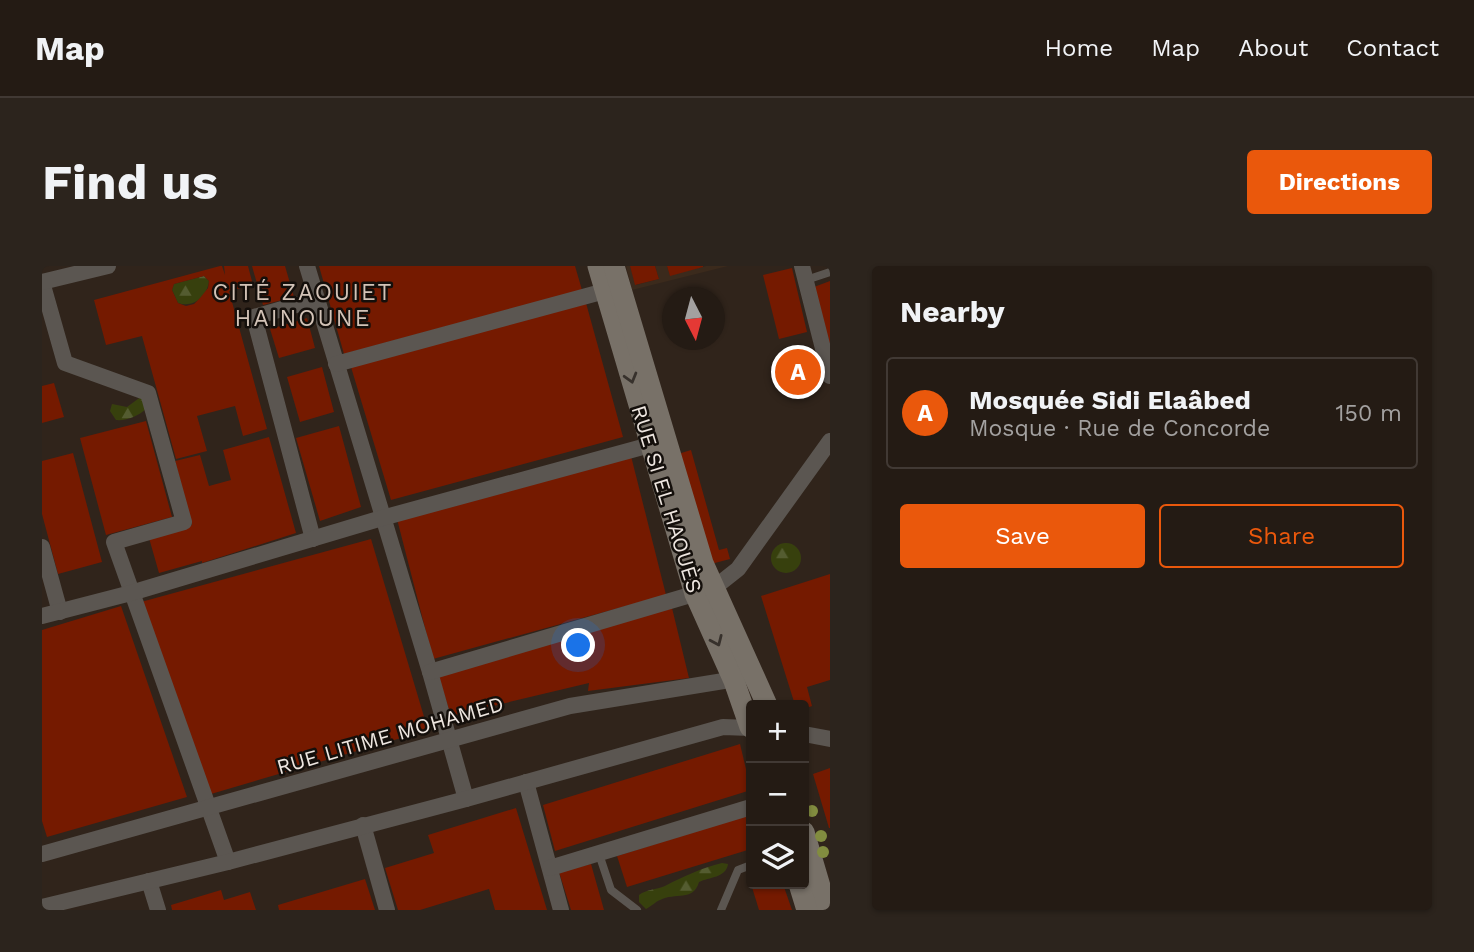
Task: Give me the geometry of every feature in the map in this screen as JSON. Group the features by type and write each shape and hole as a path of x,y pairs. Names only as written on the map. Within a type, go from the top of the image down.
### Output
{"street":[{"path":"108,266 42,282 65,363 148,393 184,522 114,542 229,862"},
{"path":"307,266 466,799"},
{"name":"RUE SI EL HAOUÈS","path":"598,266 650,445 704,591 744,677 763,700"},
{"name":"RUE SI EL HAOUÈS","path":"614,266 703,563 704,591"},
{"path":"804,273 830,376"},
{"path":"336,364 605,291"},
{"path":"313,539 254,317 317,299"},
{"path":"430,672 704,591 738,569 830,441"},
{"path":"42,616 131,593 382,518 650,445"},
{"path":"42,547 60,612"},
{"name":"RUE SI EL HAOUÈS","path":"744,677 747,700"},
{"name":"RUE LITIME MOHAMED","path":"42,854 570,706 744,677"},
{"path":"42,907 229,862 723,727 746,729"},
{"path":"809,735 830,739"},
{"path":"526,782 561,910"},
{"path":"550,868 746,809"},
{"path":"362,825 387,910"},
{"path":"809,849 827,910"},
{"path":"149,881 158,910"},
{"path":"801,889 807,910"}],"lane":[{"path":"804,273 830,272"},
{"path":"599,854 611,890 637,910"},
{"path":"721,910 738,870 746,867"}],"shaded area":[{"path":"626,266 630,266 636,285 659,279 655,266 667,266 670,275 706,266 728,266 632,290"}],"green space":[{"path":"204,276 209,281 202,296 189,304 178,303 172,290 174,284"},
{"path":"142,396 146,409 132,418 116,420 110,411 112,404 127,407"},
{"path":"786,543 792,544 800,552 800,564 792,572 786,573 780,572 772,564 771,558 772,552 780,544"},
{"path":"722,863 728,864 724,872 699,882 688,894 666,898 646,909 639,902 639,895 642,893"}],"building":[{"path":"220,266 225,275 224,266 248,266 253,285 229,291 267,429 243,436 235,406 197,416 207,451 176,459 142,336 106,345 94,300","holes":["204,276 209,281 208,288 200,298 194,304 186,306 178,303 172,290 174,284"]},
{"path":"252,266 285,266 294,297 263,305"},
{"path":"319,266 575,266 582,290 344,354"},
{"path":"630,266 655,266 659,279 635,285"},
{"path":"667,266 703,266 703,267 670,276"},
{"path":"792,268 807,332 779,339 763,275"},
{"path":"830,281 830,345 814,287"},
{"path":"586,303 623,437 391,500 351,367"},
{"path":"307,318 315,348 279,358 270,329"},
{"path":"322,367 334,412 300,422 287,377"},
{"path":"54,383 64,417 42,423 42,386"},
{"path":"146,421 172,517 106,535 80,438"},
{"path":"339,426 361,507 320,521 296,438"},
{"path":"269,437 296,533 202,563 159,573 149,538 192,525 175,461 200,455 209,486 231,480 223,450"},
{"path":"691,450 719,550 727,548 730,559 711,564 678,454"},
{"path":"73,453 102,562 58,574 42,514 42,461"},
{"path":"631,456 666,595 433,659 397,519"},
{"path":"371,539 428,730 211,794 141,602"},
{"path":"830,574 830,680 807,687 812,706 809,707 809,700 793,700 761,596"},
{"path":"121,606 187,797 47,837 42,821 42,630"},
{"path":"672,608 689,678 588,691 589,683 451,716 438,675"},
{"path":"740,744 746,769 746,792 555,851 543,805"},
{"path":"830,768 830,828 829,828 813,774"},
{"path":"516,808 547,910 495,910 489,889 420,910 398,910 385,868 434,853 428,835"},
{"path":"746,816 746,851 627,887 617,856"},
{"path":"591,864 604,910 571,910 559,872"},
{"path":"365,879 375,910 279,910 278,905"},
{"path":"753,889 785,889 792,910 759,910"},
{"path":"221,890 224,900 250,892 256,910 172,910 171,905"}],"place":[{"name":"Mosquée Sidi Elaâbed","path":"798,372"}],"district":[{"name":"CITÉ ZAOUIET HAINOUNE","path":"303,305"}]}
